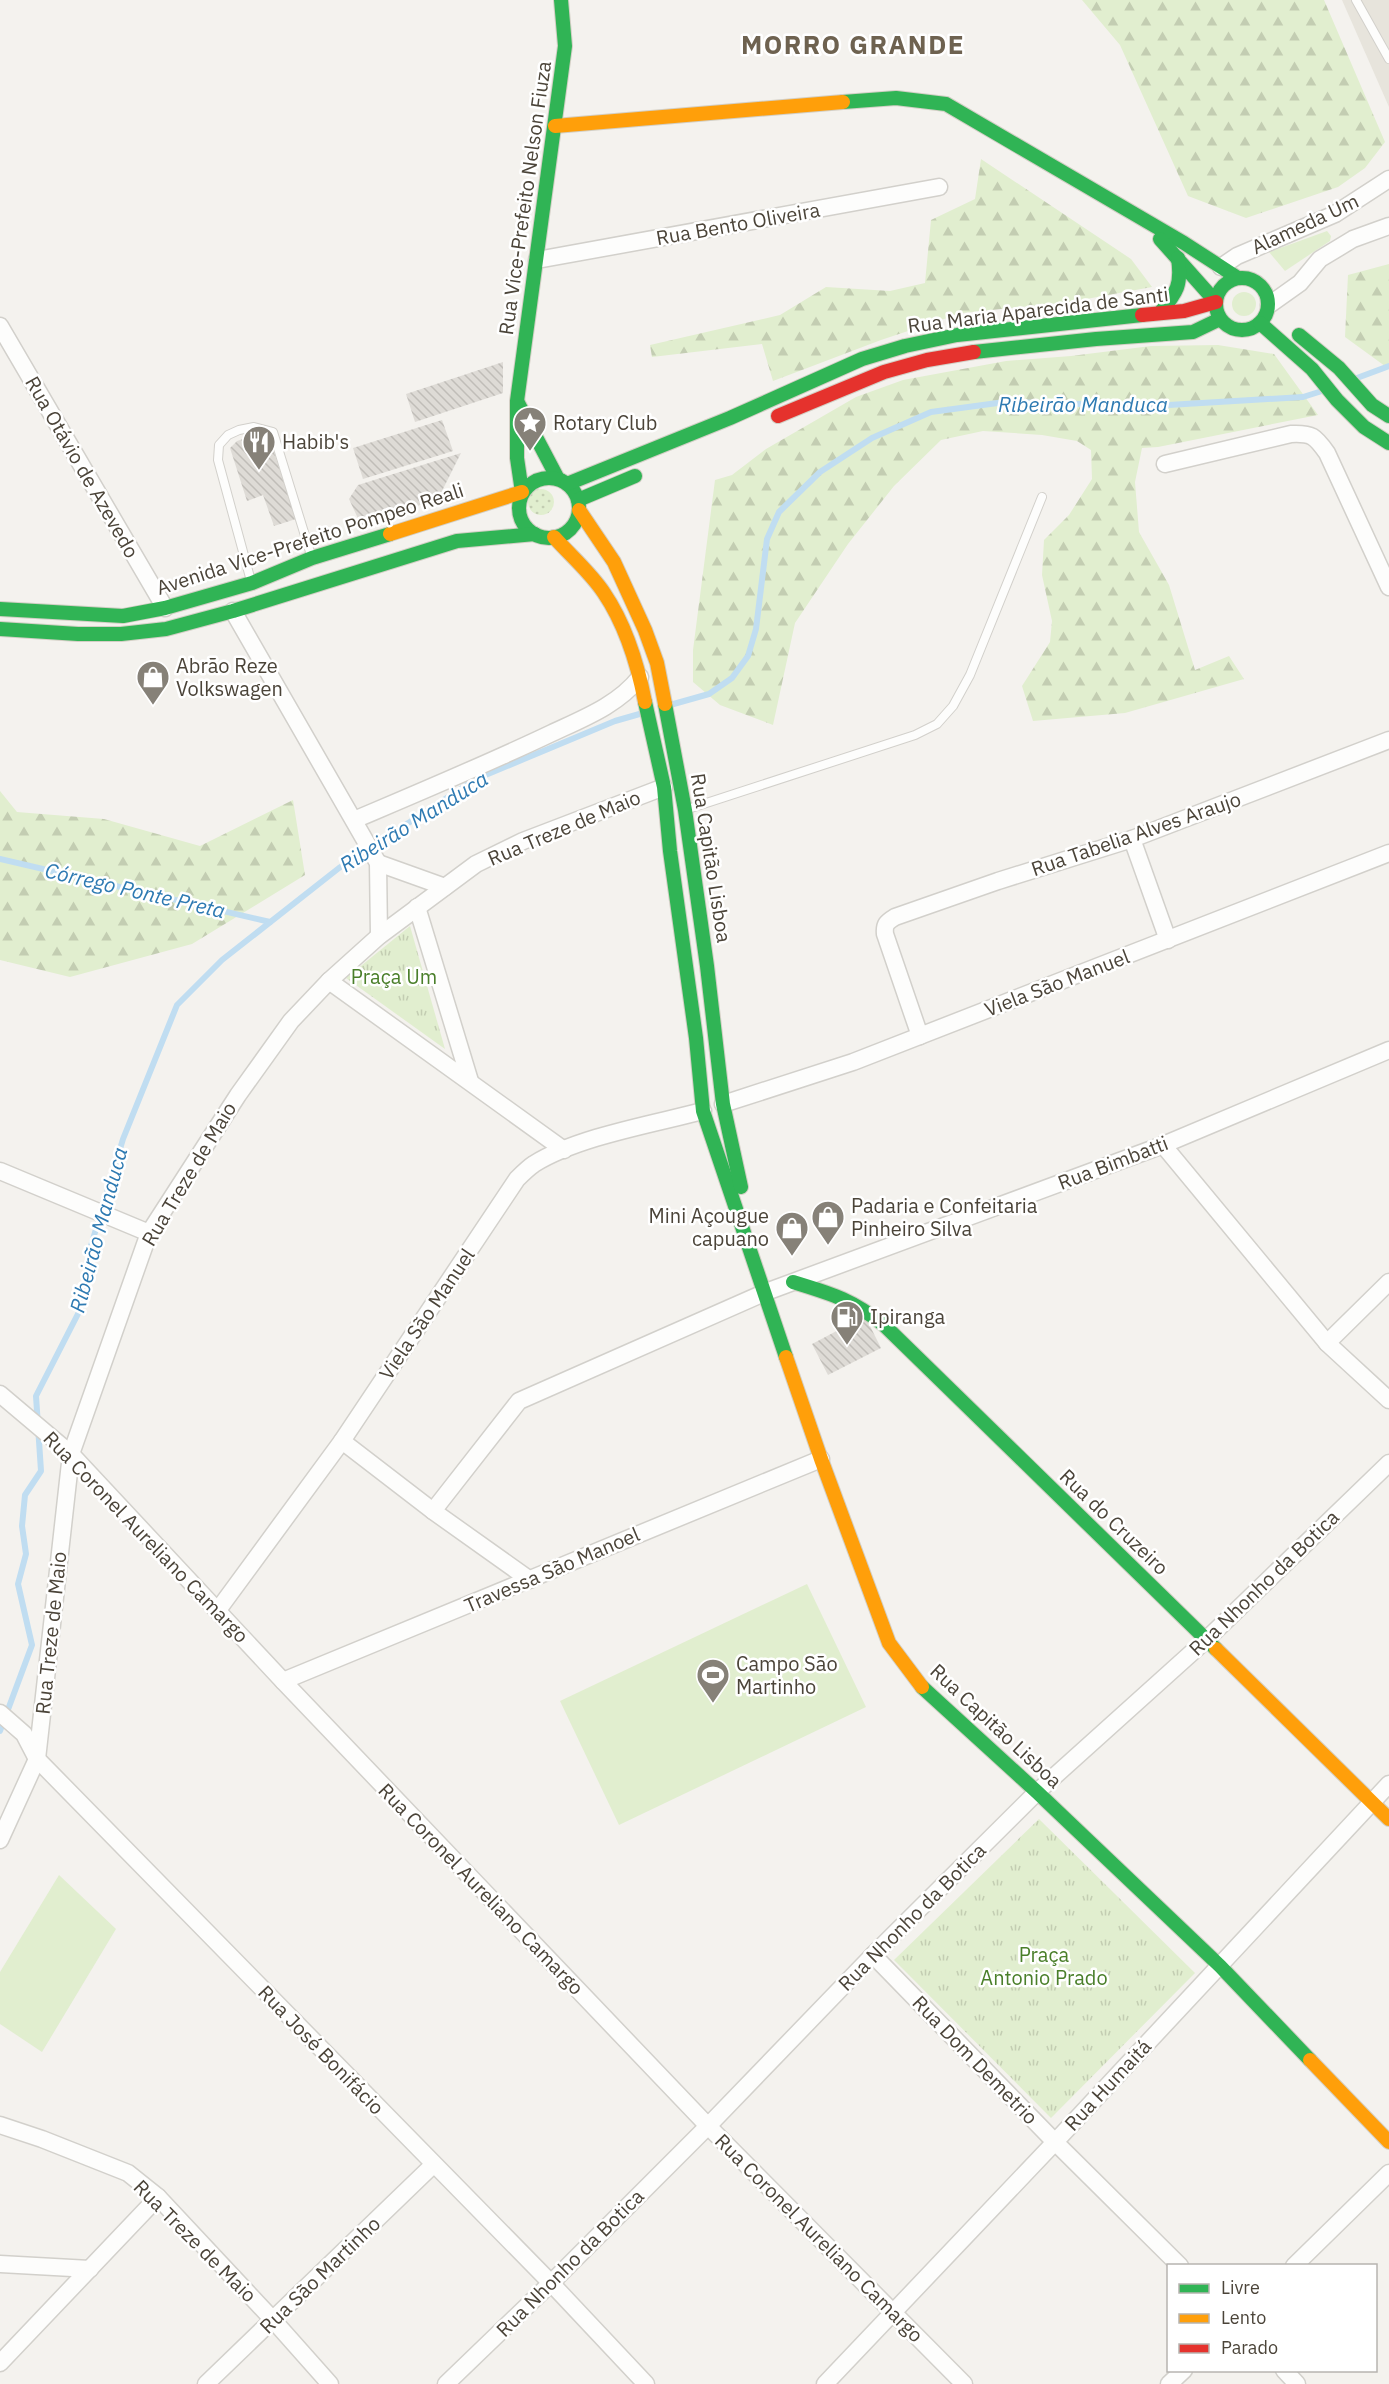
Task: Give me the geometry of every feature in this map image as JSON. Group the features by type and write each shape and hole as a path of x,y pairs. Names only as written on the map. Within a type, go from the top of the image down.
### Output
{"main road":[{"name":"Rua Vice-Prefeito Nelson Fiuza","path":"522,492 517,458 517,401 565,46 561,0"},
{"path":"555,126 896,98 946,104 1238,278"},
{"path":"1144,221 1216,302 1221,319 1229,327 1239,330 1250,329 1271,316"},
{"path":"1160,313 1177,292 1182,281 1178,258"},
{"path":"1216,302 1222,286 1238,278 1250,278 1260,284 1266,294 1271,316 1337,400 1364,427 1389,442"},
{"name":"Rua Maria Aparecida de Santi","path":"562,482 730,418 862,359 905,346 968,334 1184,311 1216,302"},
{"path":"1271,316 1334,362 1357,391 1389,416"},
{"name":"Rua Maria Aparecida de Santi","path":"766,421 884,372 927,360 976,352 1096,339 1193,333 1221,319"},
{"path":"517,401 562,482 578,505"},
{"path":"0,629 121,634 166,629 232,611 457,541 535,534 554,537 571,528 578,505 647,471"},
{"path":"535,534 522,520 519,511 522,492 538,480 562,482"},
{"name":"Avenida Vice-Prefeito Pompeo Reali","path":"0,609 123,616 165,608 252,583 312,558 522,492"},
{"name":"Rua Capitão Lisboa","path":"578,505 614,562 645,630 657,663 685,810 707,966 723,1104 742,1196 745,1231"},
{"name":"Rua Capitão Lisboa","path":"554,537 604,592 618,618 640,677 656,740 664,787 703,1111 714,1149 766,1292 820,1459 889,1643 923,1688 1037,1792 1220,1966 1389,2142"},
{"name":"Rua do Cruzeiro","path":"793,1282 840,1296 864,1309 884,1325 1389,1819"}],"street":[{"name":"Alameda Um","path":"1221,267 1237,256 1335,214 1389,179"},
{"name":"Rua Bento Oliveira","path":"537,260 939,187"},
{"name":"Alameda Um","path":"1271,316 1320,259 1353,239 1389,226"},
{"name":"Rua Otávio de Azevedo","path":"0,326 165,608"},
{"path":"1165,464 1291,434 1308,434 1319,441 1327,453 1389,587"},
{"path":"232,611 377,860 379,936"},
{"path":"354,820 528,745 608,706 631,689 640,677"},
{"name":"Rua Tabelia Alves Araujo","path":"920,1036 885,934 884,927 888,921 998,881 1132,840 1389,740"},
{"name":"Rua Treze de Maio","path":"0,1840 37,1759 71,1454 149,1233 244,1085 291,1021 329,981 379,936 476,864 523,841 664,787"},
{"path":"1132,840 1168,940"},
{"name":"Viela São Manuel","path":"723,1104 853,1062 1389,853"},
{"path":"377,860 445,887"},
{"path":"417,907 470,1081"},
{"path":"329,981 564,1150"},
{"name":"Rua Bimbatti","path":"433,1511 519,1401 766,1292 1162,1145 1389,1050"},
{"name":"Viela São Manuel","path":"218,1610 342,1441 517,1179 534,1164 564,1150 703,1111"},
{"path":"1162,1145 1327,1343 1389,1400"},
{"path":"0,1171 149,1233"},
{"path":"1327,1343 1389,1282"},
{"name":"Rua Coronel Aureliano Camargo","path":"0,1394 71,1454 283,1681 708,2126 964,2384"},
{"path":"342,1441 433,1511 531,1580"},
{"name":"Travessa São Manoel","path":"283,1681 820,1459"},
{"name":"Rua Nhonho da Botica","path":"447,2384 708,2126 873,1955 1037,1792 1207,1639 1389,1463"},
{"name":"Rua José Bonifácio","path":"0,1713 24,1734 37,1759 551,2283 646,2384"},
{"name":"Rua Humaitá","path":"825,2384 1055,2142 1389,1784"},
{"name":"Rua Dom Demetrio","path":"873,1955 1055,2142 1179,2264"},
{"name":"Rua Treze de Maio","path":"0,2125 128,2173 158,2197 330,2384"},
{"name":"Rua São Martinho","path":"206,2384 274,2321 433,2165"},
{"path":"1295,2264 1389,2173"},
{"path":"0,2363 158,2197"},
{"path":"0,2264 90,2269"},
{"path":"1169,2384 1182,2372"},
{"path":"1286,2372 1297,2384"}],"lane":[{"path":"1356,0 1389,59"},
{"path":"252,583 218,460 219,445 228,435 239,430 254,427 273,432 312,558"},
{"path":"685,810 915,735 937,723 953,706 970,675 1042,497"}],"shaded area":[{"path":"1342,0 1389,0 1389,107"}],"green space":[{"path":"1082,0 1324,0 1385,142 1365,168 1338,187 1246,218 1188,196 1120,45"},
{"path":"981,159 1131,259 1152,287 1070,302 962,313 881,340 773,381 762,344 652,357 650,345 780,315 826,287 890,291 925,283 931,220 975,199"},
{"path":"1327,231 1331,236 1330,241 1285,271 1269,252"},
{"path":"1389,264 1389,369 1345,337 1348,275"},
{"path":"1239,292 1249,292 1256,299 1256,309 1249,316 1239,316 1232,309 1232,299"},
{"path":"1218,345 1274,354 1318,415 1158,447 1142,448 1135,482 1139,532 1169,585 1195,670 1229,656 1244,679 1125,713 1033,721 1022,686 1050,642 1052,621 1042,575 1044,540 1069,515 1092,479 1091,450 1077,441 1042,435 983,431 941,440 894,486 848,544 795,623 773,725 720,705 693,682 693,650 715,480 732,475 766,449 856,397 903,380 1006,361 1151,346"},
{"path":"541,489 550,493 554,502 550,511 541,515 532,511 528,502 532,493"},
{"path":"0,791 17,812 104,819 200,846 293,800 305,875 192,944 70,977 0,960"},
{"name":"Praça Um","path":"410,926 445,1049 346,978"},
{"name":"Campo São Martinho","path":"807,1584 866,1707 619,1825 560,1701"},
{"name":"Praça Antonio Prado","path":"1039,1819 1195,1973 1051,2118 894,1960"},
{"path":"59,1875 116,1929 42,2052 0,2024 0,1972"}],"building":[{"path":"503,362 503,393 415,422 406,394"},
{"path":"442,420 453,451 363,479 353,448"},
{"name":"Habib's","path":"258,434 270,440 296,519 274,526 263,495 247,501 230,448 237,441"},
{"path":"461,453 438,499 361,525 349,499 358,485"},
{"name":"Ipiranga","path":"865,1316 881,1348 828,1375 812,1344"}],"waterway":[{"name":"Ribeirão Manduca","path":"1357,378 1389,366"},
{"name":"Ribeirão Manduca","path":"670,705 709,694 732,678 748,656 756,629 767,539 779,512 820,472 872,438 931,412 1005,402 1152,406 1303,397 1322,391"},
{"name":"Ribeirão Manduca","path":"0,1731 32,1645 18,1584 26,1554 22,1526 25,1495 41,1471 36,1396 82,1306 90,1249 123,1139 177,1005 222,960 339,868 476,779 615,721 643,713"},
{"name":"Córrego Ponte Preta","path":"0,859 270,922"}],"traffic: fast":[{"path":"522,492 517,458 517,401 565,46 561,0"},
{"path":"843,102 896,98 946,104 1184,243 1238,278"},
{"path":"1160,239 1216,302"},
{"path":"1160,313 1171,299 1179,282 1178,258"},
{"path":"1237,278 1247,278 1261,285 1268,304 1261,323 1247,330 1237,330 1227,326 1220,319 1216,309 1216,299 1220,289 1227,282 1237,278"},
{"path":"567,484 730,418 862,359 905,346 957,335 1142,315"},
{"path":"974,352 1096,339 1193,332 1220,319"},
{"path":"1260,323 1312,369 1337,400 1364,427 1389,443"},
{"path":"1299,335 1339,368 1372,405 1389,416"},
{"path":"518,403 558,479"},
{"path":"578,500 635,476"},
{"path":"549,478 570,487 579,508 570,529 549,538 528,529 519,508 528,487 549,478"},
{"path":"0,609 123,616 165,608 252,583 312,558 390,534"},
{"path":"0,629 78,634 121,634 166,629 233,611 457,541 535,534"},
{"path":"645,702 664,787 703,1111 786,1357"},
{"path":"665,704 685,810 707,966 723,1104 741,1187"},
{"path":"793,1282 841,1298 884,1325 1216,1649"},
{"path":"922,1687 1037,1792 1220,1966 1310,2060"}],"traffic: slow":[{"path":"555,126 843,102"},
{"path":"390,534 522,492"},
{"path":"579,510 614,562 645,630 657,663 665,704"},
{"path":"554,537 593,578 612,605 630,646 645,702"},
{"path":"786,1357 889,1643 922,1687"},
{"path":"1216,1649 1389,1819"},
{"path":"1310,2060 1389,2142"}],"traffic: jam":[{"path":"1142,315 1184,311 1216,302"},
{"path":"778,416 884,372 927,360 974,352"}],"place":[{"name":"Rotary Club","path":"530,452"},
{"name":"Habib's","path":"259,471"},
{"name":"Abrão Reze Volkswagen","path":"153,706"},
{"name":"Padaria e Confeitaria Pinheiro Silva","path":"828,1246"},
{"name":"Mini Açougue capuano","path":"792,1257"},
{"name":"Ipiranga","path":"847,1346"},
{"name":"Campo São Martinho","path":"713,1704"}],"district":[{"name":"MORRO GRANDE","path":"853,45"}]}
